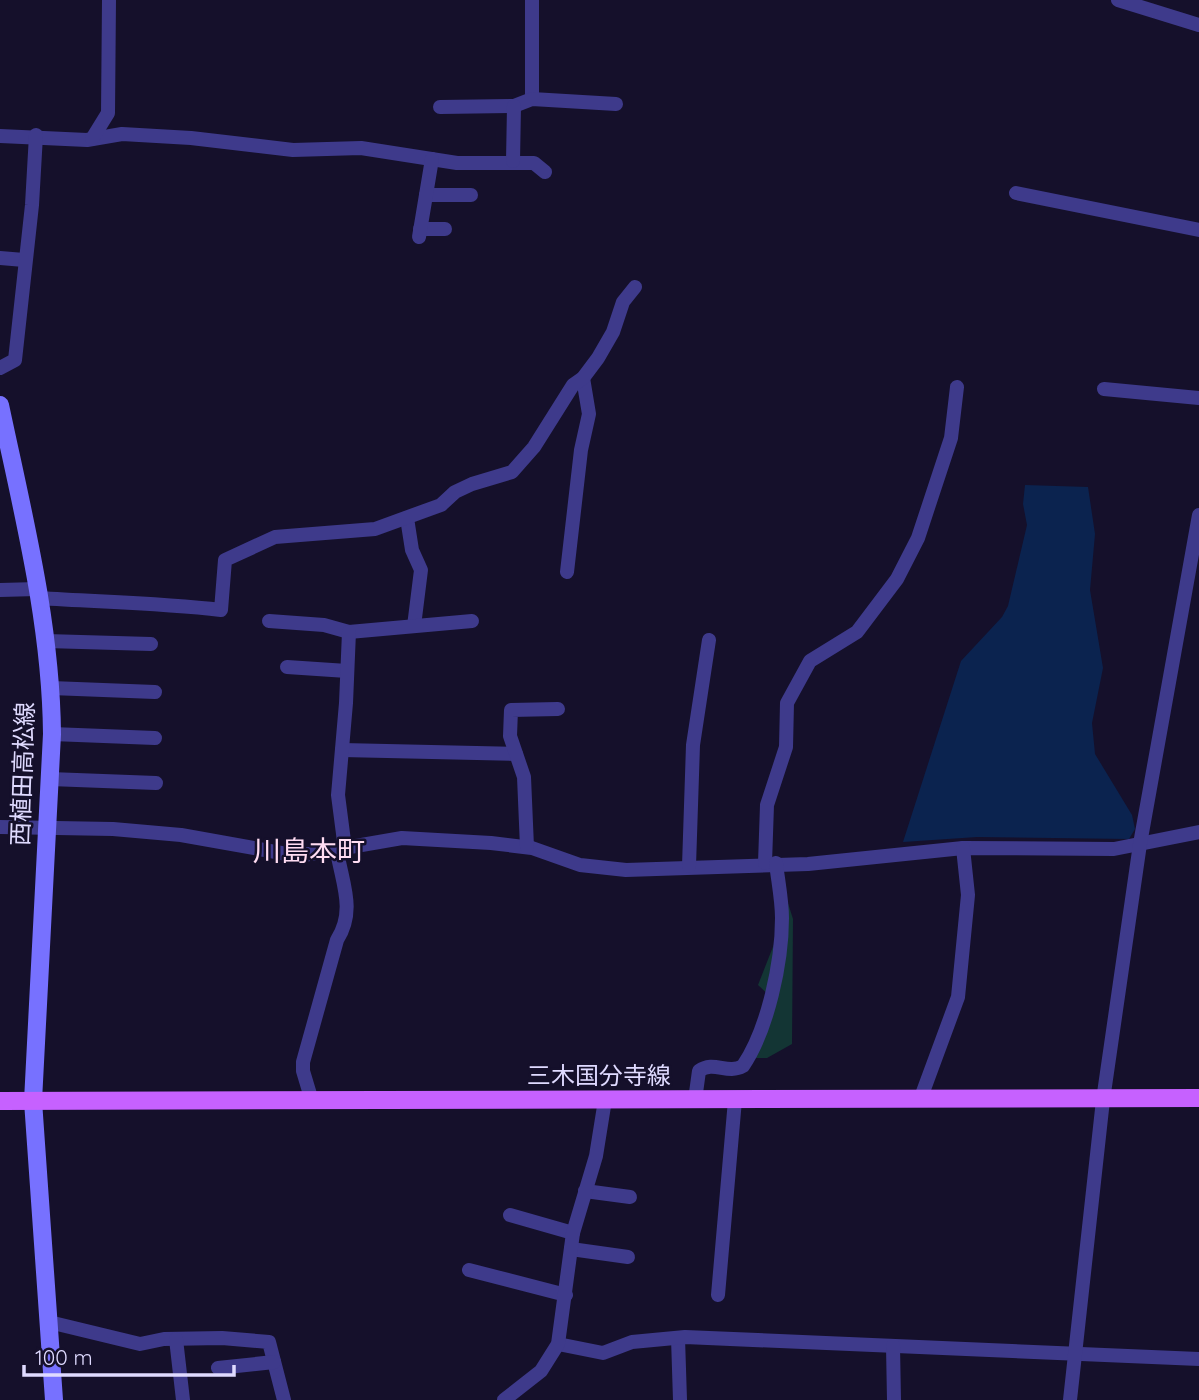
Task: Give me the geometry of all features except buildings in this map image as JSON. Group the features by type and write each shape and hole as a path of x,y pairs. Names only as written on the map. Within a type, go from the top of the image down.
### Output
{"main road":[{"name":"西植田高松線","path":"0,405 38,593 51,688 52,734 33,1101 54,1400"},
{"name":"三木国分寺線","path":"0,1101 1199,1098"}],"street":[{"path":"92,139 108,113 110,0"},
{"path":"532,0 532,99"},
{"path":"1118,0 1199,25"},
{"path":"440,107 514,106 532,99 616,104"},
{"path":"513,161 514,106"},
{"path":"108,113 122,134"},
{"path":"0,135 92,139 122,134 191,138 293,150 361,148 457,163 534,163 545,172"},
{"path":"0,368 15,360 32,205 36,135"},
{"path":"432,159 420,233 444,229"},
{"path":"1016,193 1199,229"},
{"path":"426,195 471,195"},
{"path":"0,258 24,260"},
{"path":"0,590 132,604 156,602 221,610 225,560 247,547 289,535 331,535 375,529 441,505 455,492 472,484 512,472 534,447 573,385 583,377 612,332 623,302 635,287"},
{"path":"567,572 581,450 589,414 583,377"},
{"path":"695,1100 699,1070 715,1066 728,1071 743,1066 762,1028 780,948 782,916 770,863 767,805 786,747 787,703 810,661 857,632 902,569 918,538 951,438 957,387"},
{"path":"1104,389 1199,397"},
{"path":"1070,1400 1103,1100 1140,844 1199,515"},
{"path":"407,518 412,550 421,570 414,626"},
{"path":"269,621 324,625 349,632 472,621"},
{"path":"312,1101 303,1062 348,910 347,887 340,875 338,795 349,632"},
{"path":"690,866 693,745 709,640"},
{"path":"46,641 151,644"},
{"path":"287,667 347,671"},
{"path":"51,688 155,692"},
{"path":"527,847 524,777 510,736 511,710 558,709"},
{"path":"52,734 155,738"},
{"path":"342,750 516,754"},
{"path":"50,779 156,783"},
{"path":"0,827 47,826 181,835 298,856 402,838 527,847 580,865 626,870 770,863 808,864 963,848 1073,851 1114,849 1199,832"},
{"path":"920,1100 958,997 968,895 963,848"},
{"path":"504,1400 541,1371 558,1344 572,1233 596,1156 605,1100"},
{"path":"718,1295 735,1100"},
{"path":"585,1191 630,1197"},
{"path":"510,1215 572,1233"},
{"path":"571,1249 628,1257"},
{"path":"470,1270 566,1295"},
{"path":"49,1322 141,1344 176,1339 222,1338 269,1342 284,1400"},
{"path":"558,1344 603,1353 632,1342 678,1338 1076,1351 1199,1359"},
{"path":"678,1338 680,1400"},
{"path":"176,1339 183,1400"},
{"path":"893,1346 894,1400"},
{"path":"218,1368 274,1362"}],"green space":[{"path":"781,881 793,919 792,1044 767,1058 753,1058 773,999 758,985 778,934"}],"water":[{"path":"1025,485 1088,487 1095,534 1090,590 1103,668 1092,723 1095,754 1132,815 1135,829 1129,839 977,837 903,842 961,661 1002,617 1008,606 1027,525 1023,504"}],"district":[{"name":"川島本町","path":"309,851"}]}
